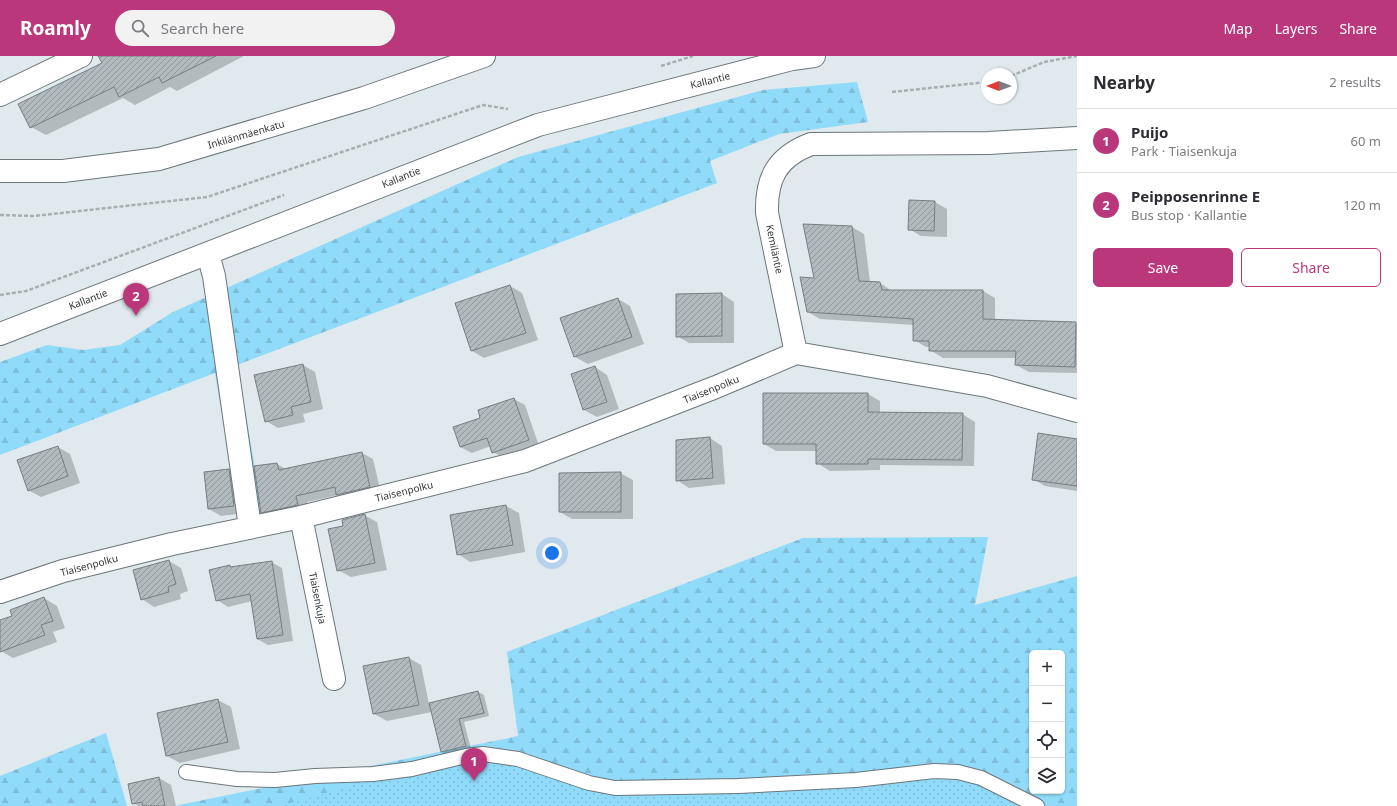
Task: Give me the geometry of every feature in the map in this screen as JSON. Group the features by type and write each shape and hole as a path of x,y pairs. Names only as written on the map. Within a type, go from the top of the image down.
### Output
{"street":[{"path":"0,95 81,56"},
{"name":"Inkilänmäenkatu","path":"0,171 63,171 159,159 364,98 484,56"},
{"name":"Kallantie","path":"0,334 538,125 792,59 814,56"},
{"name":"Kemiläntie","path":"796,353 767,213 766,197 770,181 782,161 794,151 811,144 989,143 1077,138"},
{"path":"208,254 214,276 250,527"},
{"path":"796,353 987,386 1077,411"},
{"name":"Tiaisenpolku","path":"0,592 64,571 172,544 301,517 525,461 716,387 796,353"},
{"name":"Tiaisenkuja","path":"301,517 334,679"}],"lane":[{"path":"186,772 237,779 275,780 314,776 373,774 412,769 466,756 482,754 518,759 589,783 615,788 738,786 856,780 934,771 958,772 981,778 1037,806"}],"path":[{"path":"1017,73 1044,62 1077,56"},
{"path":"892,92 981,83"},
{"path":"0,215 34,216 207,197 483,105 514,110"}],"green space":[{"path":"857,82 868,122 779,134 710,161 717,183 237,365 263,513 239,517 215,373 0,455 0,362 47,345 83,350 120,345 173,312 518,157 763,90"},
{"path":"988,537 975,605 1077,576 1077,806 174,806 518,736 507,652 803,538"},
{"path":"106,733 127,806 0,806 0,776"},
{"path":"483,754 615,788 958,772 1037,806 279,806 449,759"}],"building":[{"path":"98,56 216,56 162,83 159,77 119,97 114,87 30,128 18,104 102,63"},
{"path":"909,200 935,201 934,231 908,230"},
{"path":"803,224 852,226 859,281 880,282 882,290 983,290 983,319 1076,322 1075,367 1015,365 1016,351 929,351 929,341 913,341 913,319 807,312 800,277 814,278"},
{"path":"510,285 526,333 471,351 455,303"},
{"path":"722,293 722,336 676,337 676,294"},
{"path":"618,298 632,337 574,357 560,318"},
{"path":"303,364 311,402 291,407 293,415 265,422 254,375"},
{"path":"595,366 607,402 583,410 571,374"},
{"path":"763,393 868,393 868,412 963,413 962,460 868,459 868,464 816,464 816,444 763,444"},
{"path":"514,398 529,440 492,453 487,438 460,447 453,427 480,418 478,410"},
{"path":"1038,433 1077,439 1077,486 1032,480"},
{"path":"710,437 713,478 676,481 676,440"},
{"path":"58,446 68,476 28,491 17,460"},
{"path":"362,452 370,487 336,495 335,487 296,496 298,505 261,513 254,466 277,463 279,470"},
{"path":"229,469 234,506 208,509 204,472"},
{"path":"621,472 621,512 559,512 559,473"},
{"path":"506,505 513,545 457,555 450,515"},
{"path":"365,514 375,563 337,571 328,529 343,526 342,520"},
{"path":"169,560 176,584 168,587 169,592 141,600 133,570"},
{"path":"272,561 283,635 257,639 250,594 216,601 209,570 230,565 230,567"},
{"path":"44,597 53,621 41,625 45,635 0,652 0,620 12,616 10,610"},
{"path":"409,657 419,705 373,714 363,666"},
{"path":"478,691 484,713 459,719 466,746 441,752 429,703"},
{"path":"218,699 228,742 166,756 157,713"},
{"path":"159,777 165,806 143,806 142,802 132,804 128,784"}],"place":[{"name":"Peipposenrinne E","path":"136,316"},
{"name":"Puijo","path":"474,781"}]}
